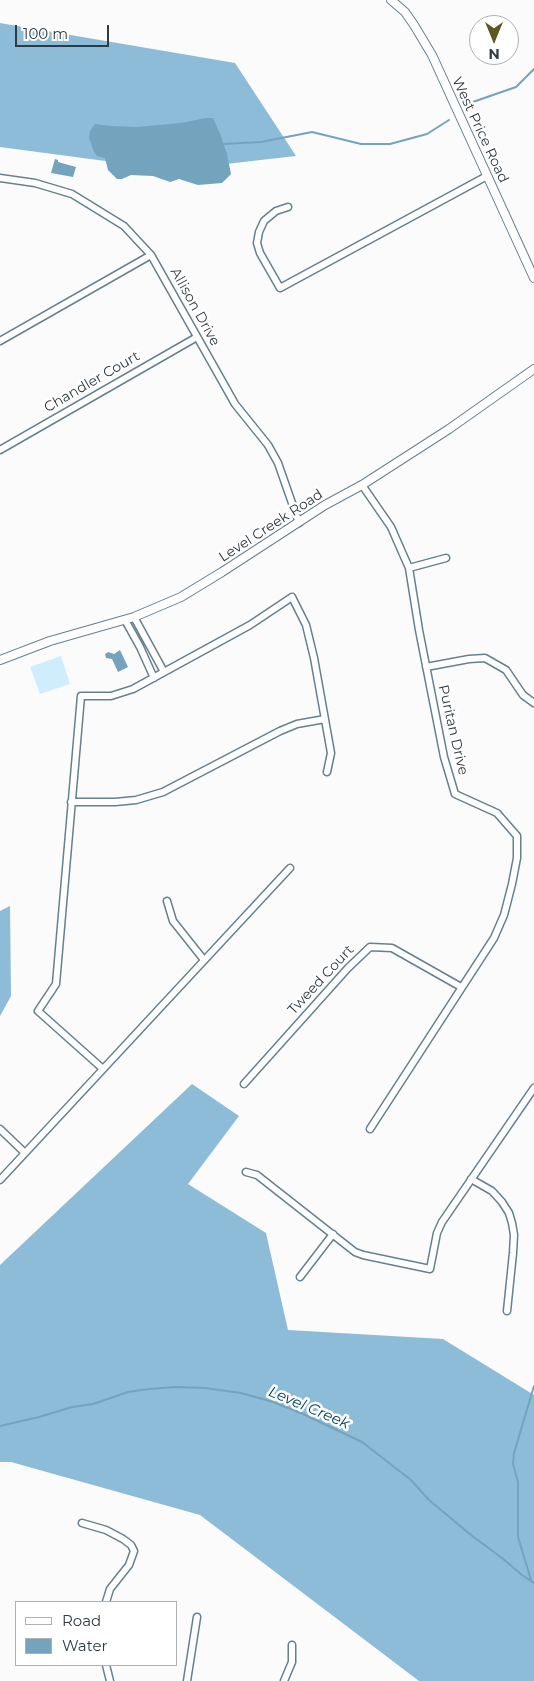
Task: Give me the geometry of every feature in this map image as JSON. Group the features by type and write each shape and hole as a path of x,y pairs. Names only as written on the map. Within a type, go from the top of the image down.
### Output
{"street":[{"name":"West Price Road","path":"391,0 405,12 432,55 534,278"},
{"path":"288,207 276,211 264,221 257,243 260,253 280,288 487,176"},
{"name":"Allison Drive","path":"0,178 35,183 72,194 124,226 151,255 235,404 268,445 278,463 299,523"},
{"path":"0,341 151,255"},
{"name":"Chandler Court","path":"0,450 197,337"},
{"name":"Level Creek Road","path":"0,660 50,641 134,617 181,597 449,429 534,369"},
{"name":"Puritan Drive","path":"362,485 391,527 409,568 444,757 455,794 497,813 517,836 517,858 504,915 494,938 370,1129"},
{"path":"409,568 446,558"},
{"path":"103,1069 38,1011 56,984 81,696 111,696 133,689 250,625 292,597 306,625 331,753 327,772"},
{"path":"134,617 164,672"},
{"path":"125,620 154,678"},
{"path":"426,667 485,658 506,670 523,695 534,703"},
{"path":"72,802 129,800 163,792 288,728 297,724 324,719"},
{"path":"0,1180 290,868"},
{"path":"168,901 173,922 204,960"},
{"name":"Tweed Court","path":"244,1084 348,968 370,947 392,948 461,987"},
{"path":"246,1172 257,1175 356,1252 430,1269 442,1222 534,1088"},
{"path":"0,1129 25,1153"},
{"path":"470,1180 492,1191 502,1202 512,1224 513,1244 507,1310"},
{"path":"300,1277 332,1234"},
{"path":"82,1523 106,1530 123,1539 131,1545 134,1551 129,1565 110,1589 106,1601"},
{"path":"186,1681 198,1617"},
{"path":"284,1681 292,1662 292,1645"},
{"path":"106,1666 110,1681"}],"shaded area":[{"path":"0,23 235,63 296,156 173,170 0,147"},
{"path":"61,656 70,684 40,694 30,667"},
{"path":"10,906 11,996 0,1016 0,911"},
{"path":"192,1084 239,1116 188,1184 266,1233 288,1330 443,1339 534,1395 534,1681 419,1681 200,1515 11,1462 0,1462 0,1265"}],"water":[{"path":"213,118 227,154 231,174 222,183 198,185 179,179 170,182 153,176 131,175 117,179 108,170 105,158 97,156 94,152 89,138 90,131 95,124 136,127 181,123"},
{"path":"55,159 58,162 76,167 73,177 51,173"},
{"path":"120,650 128,667 118,672 112,659 106,658 105,654 108,652 114,654"}],"waterway":[{"path":"470,103 516,87 534,69"},
{"path":"223,144 261,142 312,132 361,144 390,144 427,134 449,120"},
{"path":"531,1580 518,1537 518,1482 513,1464 514,1453 534,1386"},
{"name":"Level Creek","path":"0,1426 72,1407 93,1404 128,1392 149,1389 175,1387 205,1388 241,1393 273,1402 362,1442 411,1480 429,1500 471,1535 534,1583"}]}
